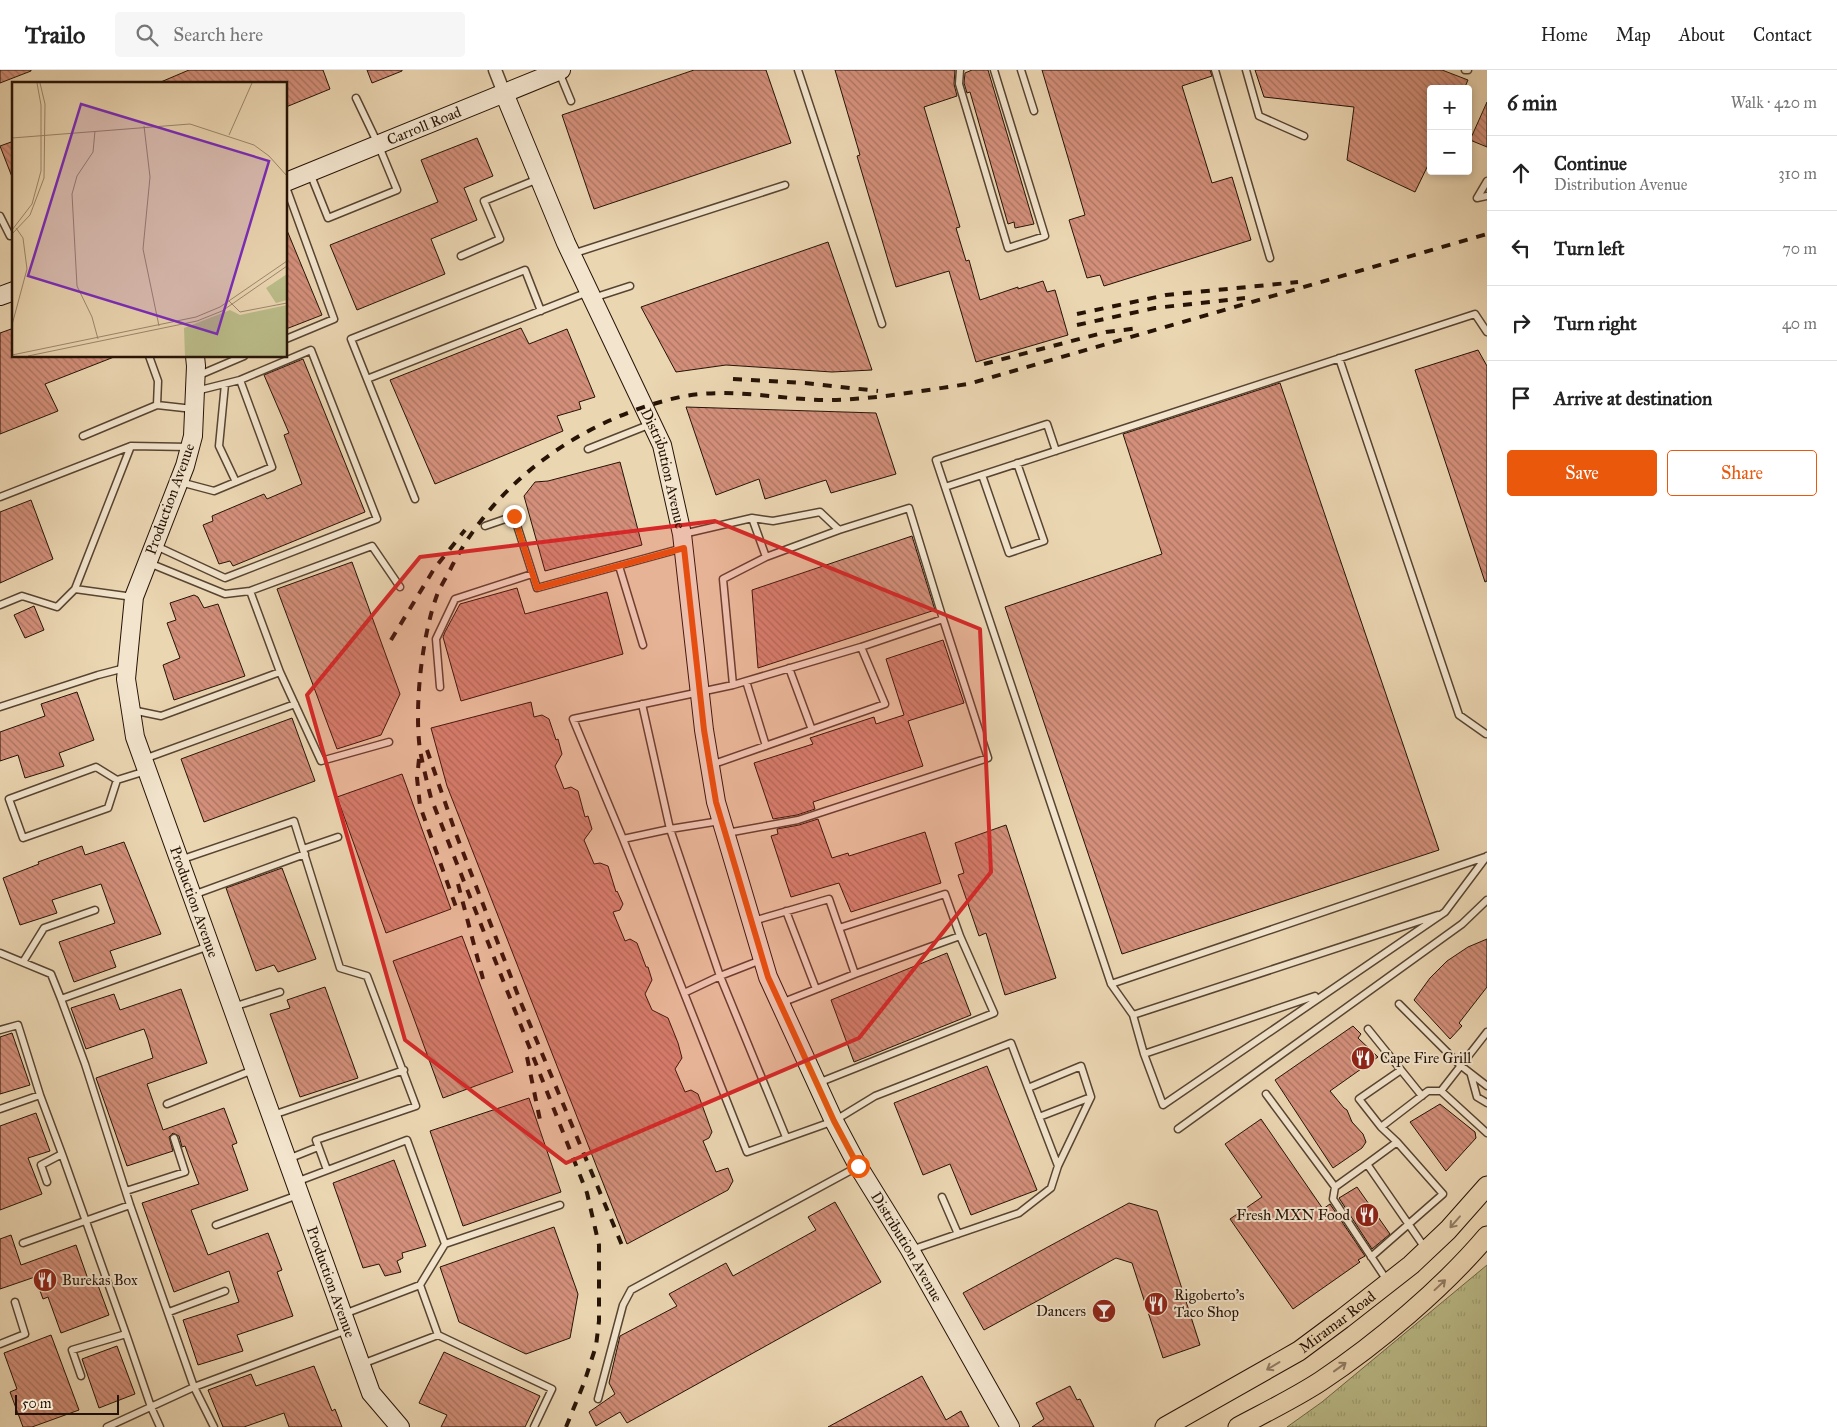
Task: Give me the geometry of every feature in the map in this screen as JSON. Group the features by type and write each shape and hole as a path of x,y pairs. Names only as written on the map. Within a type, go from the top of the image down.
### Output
{"main road":[{"name":"Miramar Road","path":"1165,1427 1223,1396 1299,1351 1388,1283 1426,1251 1448,1230 1487,1186"},
{"path":"1238,1427 1320,1381 1367,1347 1457,1269 1487,1236"}],"street":[{"name":"Distribution Avenue","path":"495,70 571,254 662,445 683,541 704,730 716,802 768,977 816,1084 858,1166 910,1250 1010,1427"},
{"name":"Carroll Road","path":"288,181 560,71"},
{"path":"0,296 12,292"},
{"name":"Production Avenue","path":"195,358 196,384 193,436 185,466 134,598 126,679 135,737 371,1393 400,1427"}],"lane":[{"path":"798,70 882,324"},
{"path":"960,70 959,84 1008,248 1045,236 994,70"},
{"path":"1020,70 1034,111"},
{"path":"1215,70 1270,258"},
{"path":"1246,70 1259,116 1304,136"},
{"path":"560,71 571,101"},
{"path":"310,172 328,218 397,190 356,98"},
{"path":"461,256 500,240 484,201 539,179"},
{"path":"1487,181 1477,198 1487,196"},
{"path":"571,254 785,185"},
{"path":"288,193 334,319 288,338"},
{"path":"0,216 10,236 12,236"},
{"path":"415,499 351,339 525,270 541,311"},
{"path":"367,379 541,311 590,295 630,286"},
{"path":"944,487 1475,314 1487,332"},
{"path":"154,545 225,578 377,519 311,350 240,380 225,384 196,384"},
{"path":"149,358 158,380 157,405"},
{"path":"196,384 241,358"},
{"path":"1339,358 1459,715 1487,735"},
{"path":"179,482 214,491 272,467 240,380"},
{"path":"225,384 219,446 236,482"},
{"path":"83,436 157,405 194,409"},
{"path":"588,449 652,424"},
{"path":"1056,451 1046,424 936,460 1111,984 1133,1015 1144,1054 1163,1105 1445,912 1486,857"},
{"path":"0,497 131,446 190,447"},
{"path":"0,605 22,596 56,606 75,589 131,446"},
{"path":"982,475 1009,554 1044,541 1017,463"},
{"path":"623,839 670,829 724,827 798,820 988,758 909,508 766,556 723,579 733,685"},
{"path":"485,526 514,516 537,588 620,566 683,541 752,518 773,521 820,512 839,530"},
{"path":"752,518 766,556"},
{"path":"148,562 225,594 250,591 372,546 400,587"},
{"path":"620,566 644,645"},
{"path":"440,687 436,639 455,599 532,574"},
{"path":"75,589 134,598"},
{"path":"250,591 280,672 321,762 389,742"},
{"path":"943,619 733,685 573,719 623,839 747,1152 834,1121 875,1096 1010,1044 1058,1166"},
{"path":"710,765 885,704 861,646"},
{"path":"0,707 98,675 128,668"},
{"path":"789,668 812,730"},
{"path":"131,709 161,716 280,672"},
{"path":"746,681 766,746"},
{"path":"117,780 96,767 9,799 23,838 108,808 117,780 145,765 295,704"},
{"path":"642,704 670,829 720,976 786,1137"},
{"path":"179,860 294,820 340,968 367,976 416,1106 316,1140 327,1170"},
{"path":"192,895 338,837"},
{"path":"1111,984 1486,857"},
{"path":"816,1084 994,1013 960,936 945,894 839,928"},
{"path":"752,922 829,899 855,974"},
{"path":"1178,1129 1462,924 1487,900"},
{"path":"23,962 44,928 95,910"},
{"path":"786,911 816,989"},
{"path":"1133,1015 1445,912"},
{"path":"780,1003 960,936"},
{"path":"61,999 210,946"},
{"path":"0,952 51,974 85,1064 130,1205 194,1387 214,1427"},
{"path":"684,993 720,976 763,960"},
{"path":"232,1007 280,992"},
{"path":"1144,1054 1324,993"},
{"path":"1399,1004 1460,1065 1487,1086"},
{"path":"0,1030 18,1025 40,1095 151,1407 160,1427"},
{"path":"1368,1030 1422,1096"},
{"path":"1441,1090 1487,1032"},
{"path":"910,1250 1019,1213 1051,1188 1058,1166 1091,1097 1081,1066 1028,1088"},
{"path":"167,1104 255,1070"},
{"path":"271,1116 404,1070"},
{"path":"1371,1257 1443,1194 1397,1142 1381,1127 1360,1099 1401,1070"},
{"path":"1471,1075 1477,1097 1487,1103"},
{"path":"1381,1127 1428,1091 1441,1090 1487,1133"},
{"path":"1266,1094 1335,1187"},
{"path":"0,1109 40,1095"},
{"path":"1039,1117 1091,1097"},
{"path":"126,1191 185,1172 174,1138"},
{"path":"216,1225 297,1188 327,1170 407,1140 445,1244"},
{"path":"1388,1283 1332,1199 1335,1187 1397,1142"},
{"path":"287,1159 318,1147"},
{"path":"47,1182 41,1166 62,1154"},
{"path":"1367,1164 1426,1251"},
{"path":"598,1399 623,1305 631,1290 858,1166"},
{"path":"942,1197 958,1234"},
{"path":"23,1244 130,1205"},
{"path":"106,1427 346,1322 420,1285 445,1244 560,1205"},
{"path":"420,1285 438,1335 552,1389 534,1427"},
{"path":"169,1312 225,1291"},
{"path":"0,1344 25,1334 15,1302"},
{"path":"80,1376 72,1350 126,1334"},
{"path":"361,1364 438,1335"}],"highlighted area":[{"path":"715,521 980,629 991,872 859,1038 566,1163 405,1040 307,695 420,557"}],"green space":[{"path":"1487,1265 1487,1427 1287,1427 1322,1402"}],"building":[{"path":"0,70 31,70 31,71 0,83"},
{"path":"189,70 323,70 330,89 288,106 288,82 161,82"},
{"path":"367,70 402,70 402,71 372,83"},
{"path":"694,70 766,70 791,143 594,209 562,115"},
{"path":"835,70 955,70 954,84 957,96 924,107 960,227 956,228 966,261 969,260 980,300 1043,281 1047,292 1055,290 1068,335 976,362 949,271 896,287 857,156 860,155"},
{"path":"972,70 988,70 1034,224 1015,228 1014,222 1008,224 970,92 967,93 964,83 965,73"},
{"path":"1042,70 1210,70 1212,76 1182,86 1212,183 1232,177 1251,240 1104,286 1100,275 1087,278 1069,220 1085,215"},
{"path":"1255,70 1442,70 1468,80 1466,85 1427,85 1427,167 1415,192 1347,160 1354,107 1264,97"},
{"path":"1487,102 1487,147 1472,141 1472,136"},
{"path":"477,138 493,176 464,188 477,220 431,239 445,274 357,310 330,245 438,202 421,160"},
{"path":"12,142 12,177 0,146"},
{"path":"288,233 322,315 288,328"},
{"path":"828,242 872,370 832,372 726,365 676,372 641,307"},
{"path":"521,328 529,344 567,329 595,397 579,402 581,409 557,416 563,431 435,484 390,380"},
{"path":"12,329 12,358 111,358 45,384 58,411 0,434 0,333"},
{"path":"1478,350 1487,366 1487,581 1485,582 1415,370"},
{"path":"303,359 365,512 233,566 230,561 219,564 203,525 213,521 212,516 264,494 267,499 302,484 284,435 289,433 264,375"},
{"path":"1280,383 1439,850 1122,954 1005,607 1162,554 1123,434"},
{"path":"686,407 876,413 896,474 831,493 826,480 765,499 759,479 716,495"},
{"path":"620,462 642,545 545,571 524,496 535,482 548,481"},
{"path":"31,500 53,559 0,583 0,512"},
{"path":"912,536 935,610 758,668 752,590"},
{"path":"352,562 400,694 381,735 337,749 277,589"},
{"path":"517,588 525,614 607,592 623,654 461,701 443,637 445,632 460,604"},
{"path":"194,595 198,597 204,608 218,604 245,676 174,700 163,665 180,658 167,623 176,620 170,603"},
{"path":"34,606 44,630 25,638 14,615"},
{"path":"943,640 964,703 908,721 923,766 813,802 815,809 797,815 773,819 754,763 813,744 810,738 874,717 876,724 904,715 886,659"},
{"path":"77,692 94,740 59,753 64,766 25,778 18,755 0,761 0,732 45,716 41,704"},
{"path":"531,702 534,717 542,715 549,719 556,740 558,739 562,754 555,766 564,789 571,787 578,791 585,817 588,816 592,829 584,840 594,864 600,863 608,866 616,892 623,904 620,910 613,912 625,941 630,939 637,943 646,967 648,967 652,980 645,994 652,1010 668,1018 678,1043 682,1058 675,1069 685,1092 691,1090 698,1094 712,1132 709,1138 703,1141 716,1172 728,1168 733,1181 728,1190 627,1244 447,786 431,728"},
{"path":"292,718 315,781 204,822 181,759"},
{"path":"402,774 451,909 386,933 337,797"},
{"path":"818,819 832,858 848,853 849,856 925,832 941,883 851,912 839,883 791,897 771,836 778,834 777,829"},
{"path":"1006,825 1056,978 1005,995 986,933 979,936 958,875 964,873 955,843"},
{"path":"124,842 161,934 110,951 116,967 74,982 59,942 115,923 101,884 52,900 57,913 20,925 3,878 39,864 38,862 82,846 85,855"},
{"path":"282,868 316,959 278,972 274,965 256,971 226,888"},
{"path":"462,936 513,1072 443,1098 393,961"},
{"path":"1487,939 1487,987 1459,1023 1462,1026 1450,1039 1414,1000 1430,978 1447,961 1468,947"},
{"path":"947,953 971,1015 854,1062 831,1000"},
{"path":"325,987 358,1078 300,1097 270,1014 290,1008 287,1000"},
{"path":"181,989 207,1063 147,1084 163,1130 224,1108 237,1143 232,1145 248,1190 191,1210 208,1255 268,1233 282,1270 277,1272 293,1316 237,1335 243,1351 198,1365 183,1320 239,1302 229,1271 174,1292 142,1203 199,1184 185,1146 182,1147 179,1136 173,1133 169,1137 173,1151 127,1166 96,1078 153,1058 148,1040 144,1029 86,1049 71,1008 114,994 120,1010"},
{"path":"1353,1026 1361,1034 1358,1038 1378,1057 1330,1091 1347,1110 1352,1122 1363,1134 1366,1142 1362,1148 1333,1168 1275,1080"},
{"path":"12,1033 30,1085 0,1094 0,1037"},
{"path":"987,1066 1037,1190 971,1215 950,1164 923,1175 894,1103"},
{"path":"529,1098 561,1192 463,1226 430,1131"},
{"path":"1440,1104 1475,1132 1476,1138 1446,1171 1410,1122"},
{"path":"36,1113 50,1151 28,1158 42,1194 0,1210 0,1126"},
{"path":"1261,1119 1323,1209 1330,1204 1365,1256 1358,1260 1360,1262 1293,1309 1230,1219 1262,1197 1225,1144"},
{"path":"394,1160 426,1246 402,1253 403,1258 397,1261 401,1272 385,1276 379,1264 363,1268 333,1183"},
{"path":"1357,1187 1390,1234 1372,1249 1339,1198"},
{"path":"835,1202 881,1282 627,1423 620,1412 596,1426 589,1412 615,1394 609,1383 620,1336 677,1306 669,1294 726,1263 733,1276 816,1230 808,1217"},
{"path":"1129,1203 1157,1211 1200,1345 1163,1358 1132,1263 1116,1258 984,1330 963,1293"},
{"path":"554,1227 578,1294 570,1338 526,1354 459,1322 440,1267"},
{"path":"11,1235 21,1265 76,1245 89,1282 96,1280 109,1315 61,1333 48,1297 43,1299 35,1277 0,1289 0,1239"},
{"path":"51,1335 79,1410 32,1427 23,1427 10,1392 17,1389 4,1353"},
{"path":"117,1346 135,1394 99,1408 82,1359"},
{"path":"444,1352 540,1396 525,1427 441,1427 447,1415 419,1403"},
{"path":"314,1366 332,1411 335,1409 342,1427 289,1427 284,1413 244,1427 223,1427 208,1390 251,1374 256,1386"},
{"path":"922,1376 946,1420 961,1411 969,1427 828,1427"},
{"path":"1070,1386 1077,1400 1080,1399 1094,1427 1032,1427 1044,1419 1036,1403"}],"railway":[{"path":"566,1427 584,1383 596,1346 599,1321 599,1245 587,1193 431,798 420,750 418,732 423,650 432,612 439,591 452,566 471,535 493,506 519,480 547,457 578,437 611,420 645,407 680,397 698,394 734,393 842,400 896,395 968,384 1487,234"},
{"path":"1077,314 1166,295 1298,282"},
{"path":"1077,325 1155,308 1245,298"},
{"path":"984,364 1106,332 1140,328"},
{"path":"733,379 805,383 878,391"},
{"path":"391,640 434,569 465,530"},
{"path":"427,750 456,834 521,1003 624,1250"},
{"path":"419,759 417,778 420,806 456,907"},
{"path":"458,884 483,979"},
{"path":"527,1057 540,1120"}],"place":[{"name":"Cape Fire Grill","path":"1363,1058"},
{"name":"Fresh MXN Food","path":"1367,1215"},
{"name":"Burekas Box","path":"45,1280"},
{"name":"Rigoberto's Taco Shop","path":"1156,1304"},
{"name":"Dancers","path":"1104,1311"}],"route":[{"path":"514,516 537,588 684,548 704,730 716,802 768,977 816,1084 858,1166"}]}
